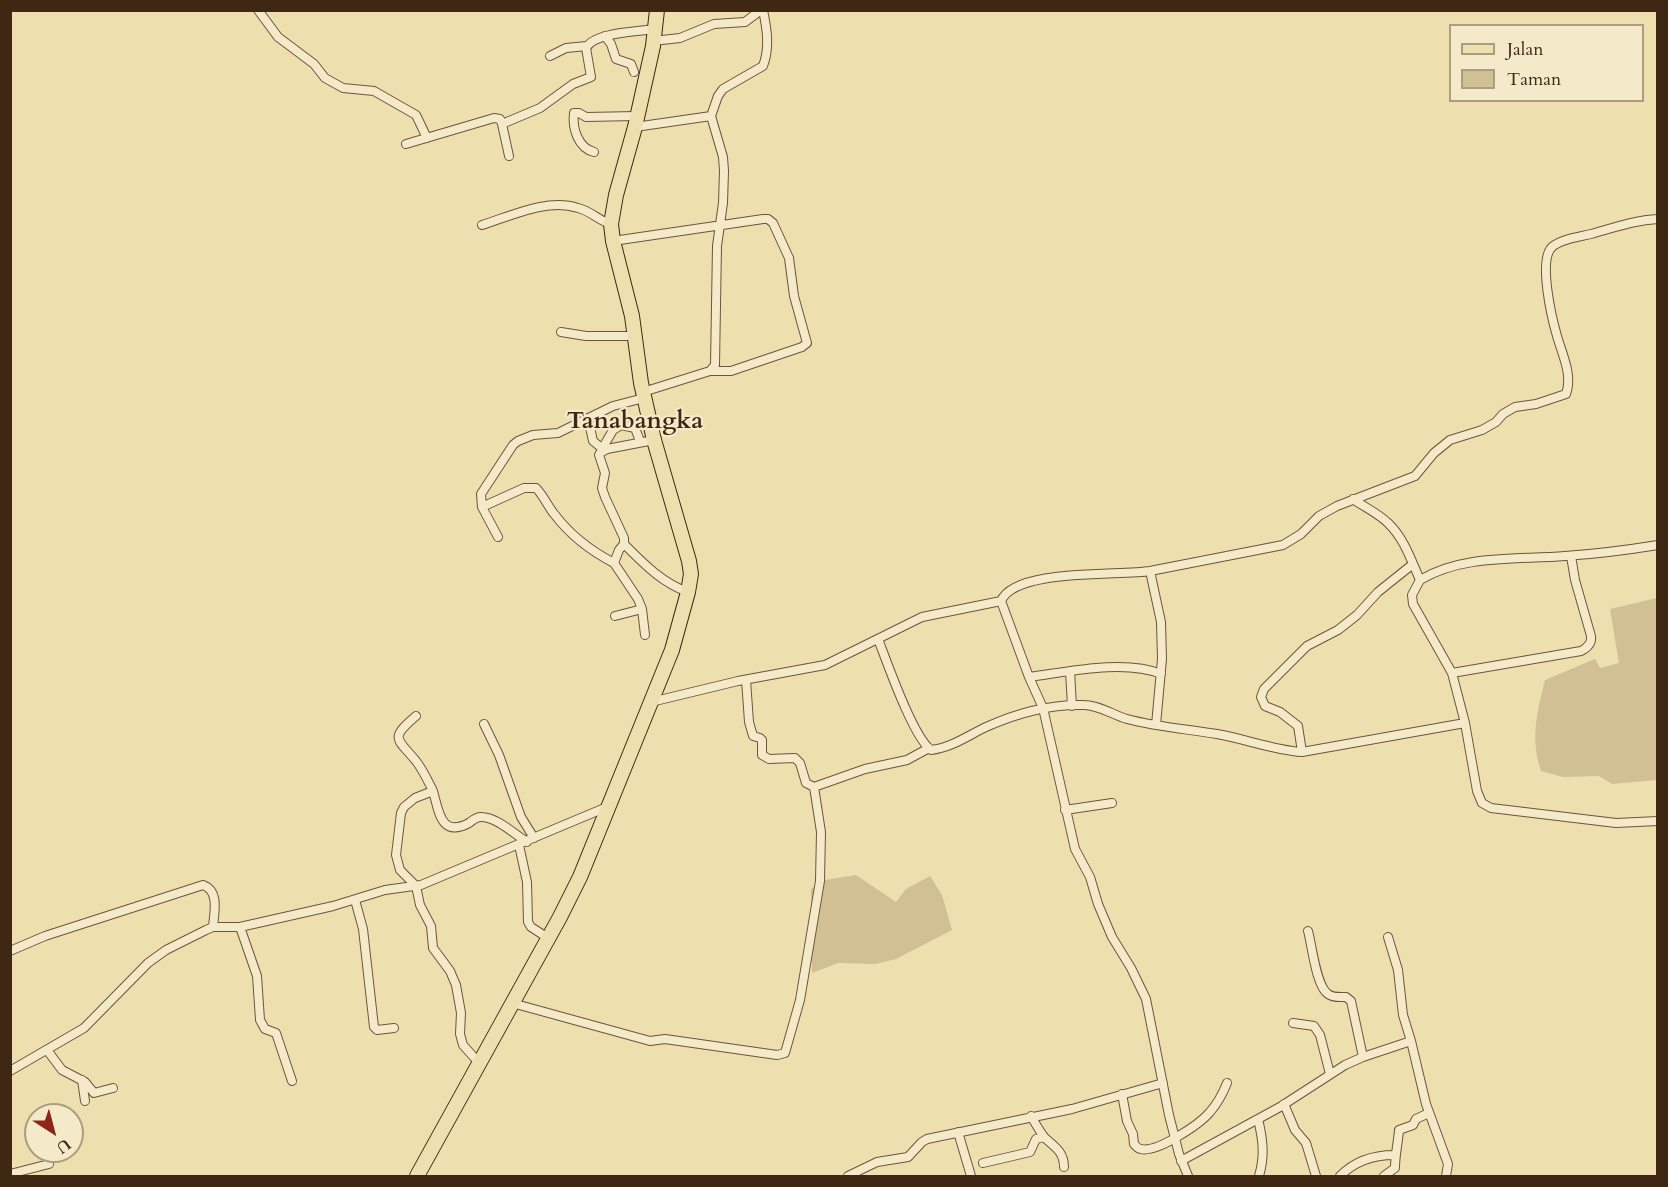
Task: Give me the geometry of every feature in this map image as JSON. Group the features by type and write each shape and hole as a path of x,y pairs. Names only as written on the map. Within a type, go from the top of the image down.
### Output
{"main road":[{"path":"417,1176 580,877 672,650 688,592 691,574 689,561 647,441 644,395 636,336 613,241 612,224 616,195 636,121 654,22"}],"street":[{"path":"258,10 278,37 314,64 325,78 342,88 374,91 416,115 427,138"},
{"path":"550,56 566,48 586,46 605,36 654,22 680,38 714,24 745,22 762,10 767,34 767,51 763,66 723,89 711,116 723,157 724,171 716,278 716,360 710,371"},
{"path":"605,36 616,59 631,64 634,72"},
{"path":"502,124 540,108 573,84 591,77 586,46"},
{"path":"594,152 587,150 580,142 575,129 574,113 579,112 586,117 636,121 711,116"},
{"path":"406,144 494,118 500,119 502,124 509,156"},
{"path":"482,225 554,204 576,207 592,214 602,222 612,224"},
{"path":"498,537 482,507 482,492 510,449 518,441 536,434 558,433 613,406 710,371 731,371 806,344 807,340 794,296 789,258 773,223 768,219 613,241"},
{"path":"651,702 825,665 914,620 932,614 1001,601 1010,590 1036,581 1081,573 1150,571 1283,545 1301,534 1324,512 1353,499 1408,480 1420,471 1441,446 1450,440 1482,430 1515,407 1536,404 1566,394 1568,377 1548,295 1545,262 1547,253 1560,243 1638,221 1658,219"},
{"path":"561,332 586,336 636,336"},
{"path":"588,418 593,441 603,449 647,441"},
{"path":"614,563 624,544 624,538 602,488 605,472 599,455 612,430 621,424 635,428 647,441"},
{"path":"482,507 524,488 536,488 555,516 572,534 591,551 614,563 638,599 642,609 645,635"},
{"path":"1353,499 1388,523 1409,553 1420,580"},
{"path":"624,544 662,579 688,592"},
{"path":"1658,545 1571,556 1507,558 1469,563 1431,574 1420,580 1412,595 1415,608 1452,673 1465,723 1477,791 1482,803 1491,808 1616,823 1658,821"},
{"path":"1452,673 1581,651 1587,647 1591,636 1575,580 1571,556"},
{"path":"1302,752 1298,726 1280,712 1265,706 1261,697 1264,689 1307,646 1338,630 1357,615 1378,592 1413,564"},
{"path":"1150,571 1161,621 1161,675 1156,725"},
{"path":"1001,601 1043,708 1075,849 1092,881 1104,919 1146,999 1175,1139 1188,1176"},
{"path":"615,616 642,609"},
{"path":"878,639 902,699 924,743 929,748 935,749 964,739 1004,719 1043,708 1072,706 1091,706 1125,718 1156,725 1220,734 1276,749 1302,752 1465,723"},
{"path":"1029,677 1101,668 1147,670 1161,675"},
{"path":"1070,671 1072,706"},
{"path":"746,680 749,722 753,736 762,741 762,754 769,759 795,758 800,763 806,783 814,787 865,769 907,760 929,748"},
{"path":"416,716 404,726 398,739 399,745 417,763 434,791 441,816 447,826 458,829 477,818 484,817 527,842"},
{"path":"484,724 499,755 521,817 527,842 528,922 531,927 548,938"},
{"path":"512,1003 650,1041 665,1039 777,1055 784,1053 800,999 820,882 821,832 814,787"},
{"path":"434,791 409,802 401,813 397,862 400,870 416,886 420,905 431,926 433,948 456,985 461,1013 461,1039 469,1053 479,1063"},
{"path":"1065,810 1112,803"},
{"path":"10,1071 84,1028 130,980 159,954 213,927 240,927 355,900 385,890 430,882 607,807"},
{"path":"10,951 45,936 203,885 211,890 214,897 213,927"},
{"path":"355,900 363,929 373,1024 377,1030 394,1028"},
{"path":"240,927 256,976 261,1024 265,1029 276,1033 292,1082"},
{"path":"1308,931 1324,990 1334,997 1346,997 1351,1001 1363,1057"},
{"path":"1388,937 1398,970 1403,1015 1412,1041 1429,1113 1448,1164 1446,1176"},
{"path":"1293,1023 1314,1026 1320,1035 1330,1074"},
{"path":"1181,1161 1284,1104 1330,1074 1363,1057 1412,1041"},
{"path":"47,1050 62,1070 88,1084 94,1093 113,1088"},
{"path":"82,1080 85,1101"},
{"path":"848,1176 877,1162 908,1157 922,1142 927,1140 1072,1109 1163,1083"},
{"path":"1122,1094 1126,1121 1133,1134 1134,1145 1145,1149 1175,1139 1210,1112 1227,1083"},
{"path":"1284,1104 1295,1130 1306,1143 1316,1176"},
{"path":"1384,1176 1395,1168 1394,1155 1399,1130 1413,1125 1419,1117 1429,1113"},
{"path":"1031,1116 1044,1137 1058,1149 1064,1167"},
{"path":"1258,1119 1264,1147 1264,1160 1259,1176"},
{"path":"958,1132 971,1176"},
{"path":"983,1163 1030,1152 1036,1139 1044,1137"},
{"path":"1340,1176 1350,1166 1363,1160 1376,1155 1394,1155"},
{"path":"10,1174 49,1164"}],"green space":[{"path":"1657,598 1657,780 1612,784 1599,776 1563,777 1541,771 1535,737 1537,714 1545,680 1595,659 1600,668 1619,663 1610,609"},
{"path":"856,875 896,902 906,889 930,876 942,895 952,930 896,959 875,964 838,963 812,973 811,889 825,880"}],"district":[{"name":"Tanabangka","path":"635,422"}]}
